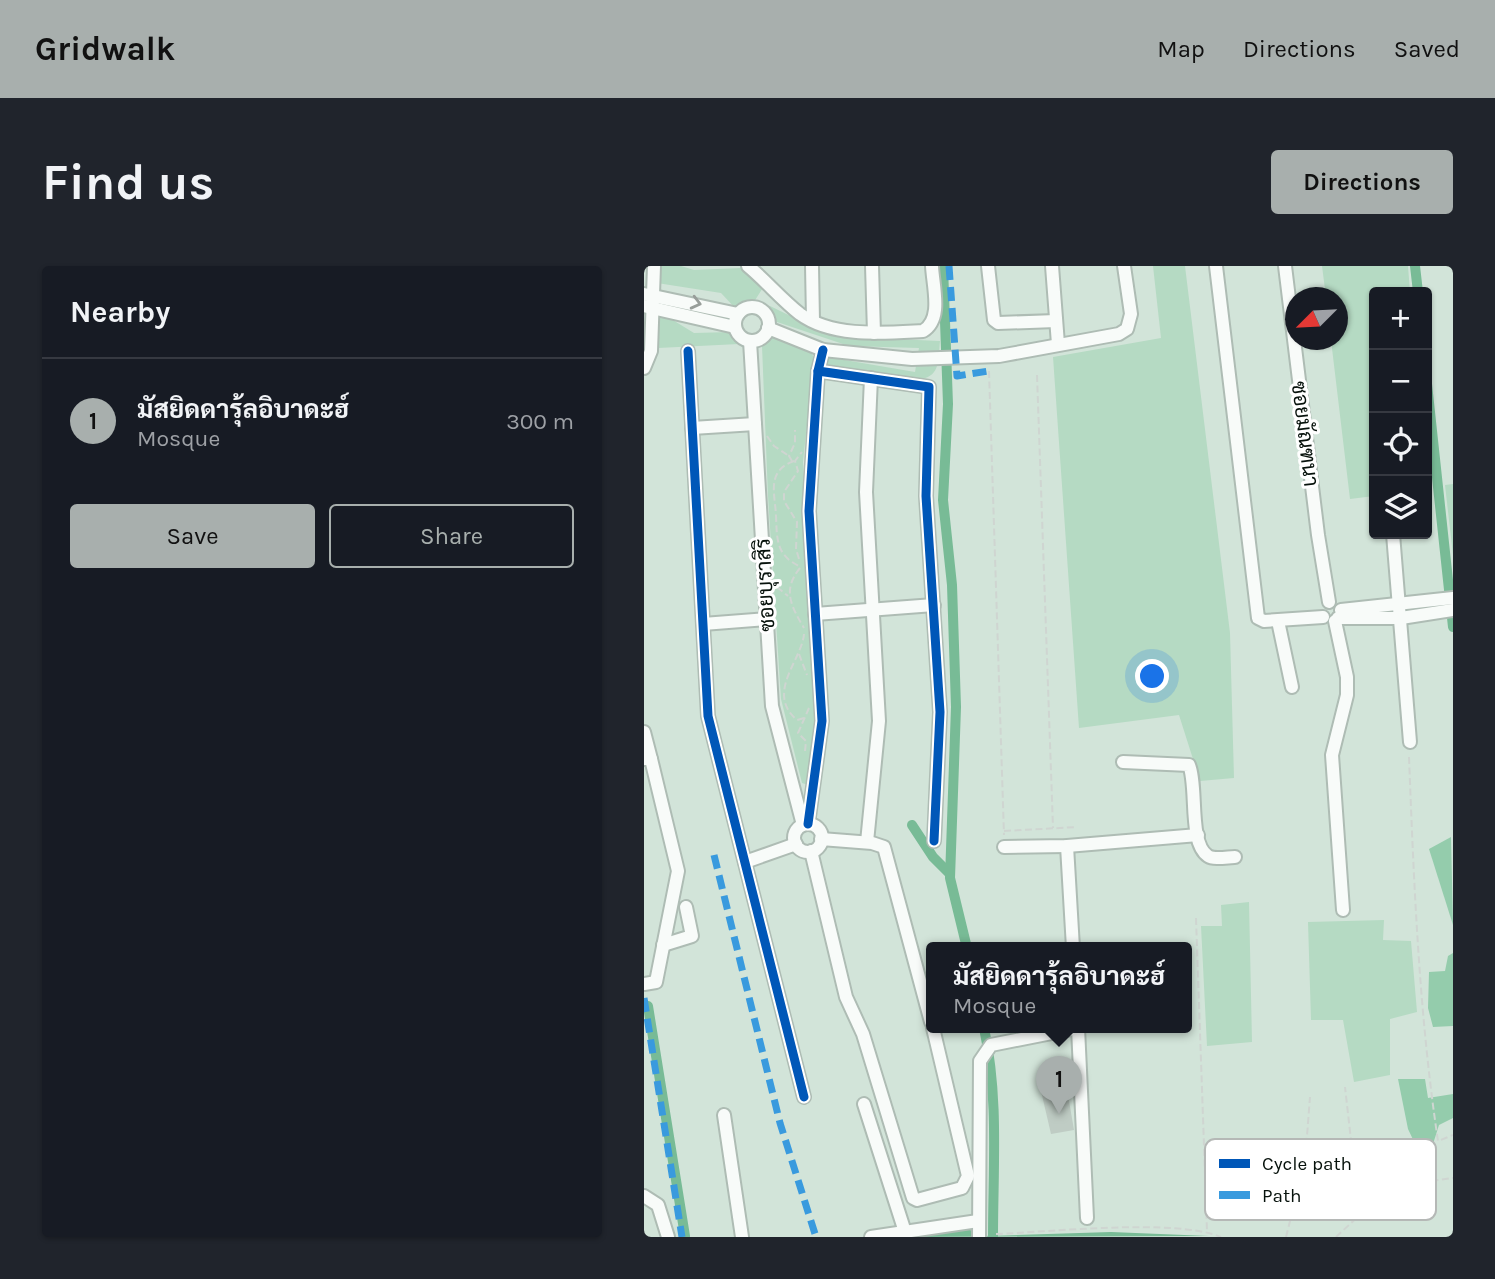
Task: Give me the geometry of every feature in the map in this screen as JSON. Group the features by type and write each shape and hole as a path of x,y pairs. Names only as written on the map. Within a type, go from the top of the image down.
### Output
{"street":[{"path":"644,368 651,351 648,300 654,266"},
{"path":"748,266 801,315 830,327 874,333 923,331 929,327 934,320 935,310 932,266"},
{"path":"812,266 813,320"},
{"path":"872,266 874,333"},
{"path":"988,266 994,320 998,323 1056,321"},
{"path":"1052,266 1058,344"},
{"path":"768,328 823,350 912,359 999,356 1119,334 1127,328 1131,314 1124,266"},
{"path":"1216,266 1258,618 1278,621 1401,611 1430,607 1453,598"},
{"name":"ซอยมัณฑนา","path":"1285,266 1318,535 1329,602 1322,608 1334,617"},
{"path":"762,310 776,291"},
{"path":"648,300 737,320"},
{"path":"751,307 762,310 768,320 768,328 760,339 750,341 740,337 737,320 751,307"},
{"name":"ซอยบุราสิริ","path":"750,341 772,706 805,824 816,827 821,839"},
{"path":"823,350 818,371 809,511 822,721 805,824 794,835 796,844 802,850 811,851 818,847 821,839 880,844 887,853 926,1003"},
{"path":"688,351 708,716 804,1097"},
{"path":"818,371 929,387 926,496 940,712 934,841"},
{"path":"867,842 880,721 866,492 871,378"},
{"path":"692,428 755,427"},
{"path":"1394,539 1410,742"},
{"path":"815,614 934,606"},
{"path":"1430,607 1453,610"},
{"path":"1334,617 1347,677 1347,695 1332,755 1343,910"},
{"path":"703,624 767,619"},
{"path":"1278,621 1292,687"},
{"path":"644,732 647,759 678,871 656,982 644,984"},
{"path":"1123,762 1189,765 1198,835 1208,856 1235,857"},
{"path":"1004,848 1067,846 1198,835"},
{"path":"746,862 796,844"},
{"path":"1067,846 1073,942"},
{"path":"811,851 846,997 863,1034 913,1198 917,1200 961,1188 968,1176 934,1033"},
{"path":"663,945 692,936 686,907"},
{"path":"871,1237 905,1231 979,1228 980,1061 991,1045 1052,1033"},
{"path":"1077,1033 1087,1218"},
{"path":"864,1104 905,1231"},
{"path":"724,1115 742,1237"},
{"path":"644,1196 659,1205 668,1237"}],"path":[{"path":"989,370 1004,848"},
{"path":"1037,375 1053,828"},
{"path":"755,427 789,456 798,471 784,492 784,501 797,522 796,549 800,567 792,579 789,597"},
{"path":"789,456 795,443 795,430"},
{"path":"800,567 782,554 775,539 773,479 782,466 793,461 802,452 813,452"},
{"path":"765,585 781,588 789,597 804,629 799,653 790,664 786,700 795,718 804,718"},
{"path":"799,653 809,684"},
{"path":"810,705 798,733 806,741 803,747 808,754 805,761 816,766"},
{"path":"1409,757 1424,1051 1438,1142 1453,1135"},
{"path":"1003,831 1077,827"},
{"path":"1196,918 1205,1153"},
{"path":"1345,1087 1351,1139"},
{"path":"1307,1139 1310,1097"},
{"path":"1208,1220 1208,1231"},
{"path":"1286,1237 1290,1220"},
{"path":"1336,1237 1354,1220"},
{"path":"996,1234 1164,1228 1208,1231 1221,1237"}],"shaded area":[{"path":"657,266 681,266 694,270 741,268 764,286 752,305 736,309 721,293 657,283"},
{"path":"1153,266 1185,266 1230,633 1234,778 1200,781 1179,715 1079,728 1053,357 1161,338"},
{"path":"1322,266 1408,266 1410,287 1369,287 1369,497 1350,499 1332,350 1348,350 1348,287 1325,287"},
{"path":"770,306 811,326 849,337 940,341 937,365 932,374 921,379 833,370 826,363 827,357 915,372 919,348 849,346 771,320"},
{"path":"658,311 694,333 731,332 738,338 739,344 658,348"},
{"path":"770,336 809,348 814,358 803,462 817,716 809,783 805,784 802,783 781,699 762,346 763,341"},
{"path":"1453,484 1453,555 1445,485"},
{"path":"1451,837 1453,925 1429,849"},
{"path":"1249,902 1252,1042 1207,1046 1201,926 1222,926 1221,905"},
{"path":"1384,920 1383,940 1411,941 1417,1012 1390,1019 1390,1075 1354,1082 1343,1020 1311,1020 1308,922"},
{"path":"1453,953 1453,1026 1433,1027 1428,1008 1429,972 1445,971 1448,956"},
{"path":"1398,1079 1425,1079 1428,1098 1453,1094 1453,1118 1439,1125 1435,1139 1413,1139 1408,1129"},
{"path":"967,1229 988,1236 1111,1232 1209,1236 903,1237"}],"building":[{"path":"1068,1073 1072,1094 1068,1095 1074,1130 1051,1134 1038,1078"}],"waterway":[{"path":"943,266 948,404 943,500 952,585 956,707 950,878 966,942"},
{"path":"1415,266 1417,287"},
{"path":"1430,413 1453,627"},
{"path":"912,825 933,857 950,874"},
{"path":"648,1006 685,1236"},
{"path":"985,1033 992,1080 993,1237"}],"marked path":[{"path":"949,266 957,376 989,371"},
{"path":"714,855 780,1123 816,1237"},
{"path":"644,998 682,1237"}],"cycle path":[{"path":"808,824 822,721 809,511 818,371 823,350"},
{"path":"688,351 708,716 804,1097"},
{"path":"818,371 929,387 926,496 940,712 934,841"}],"place":[{"name":"มัสยิดดารุ้ลอิบาดะฮ์","path":"1059,1114"}]}
